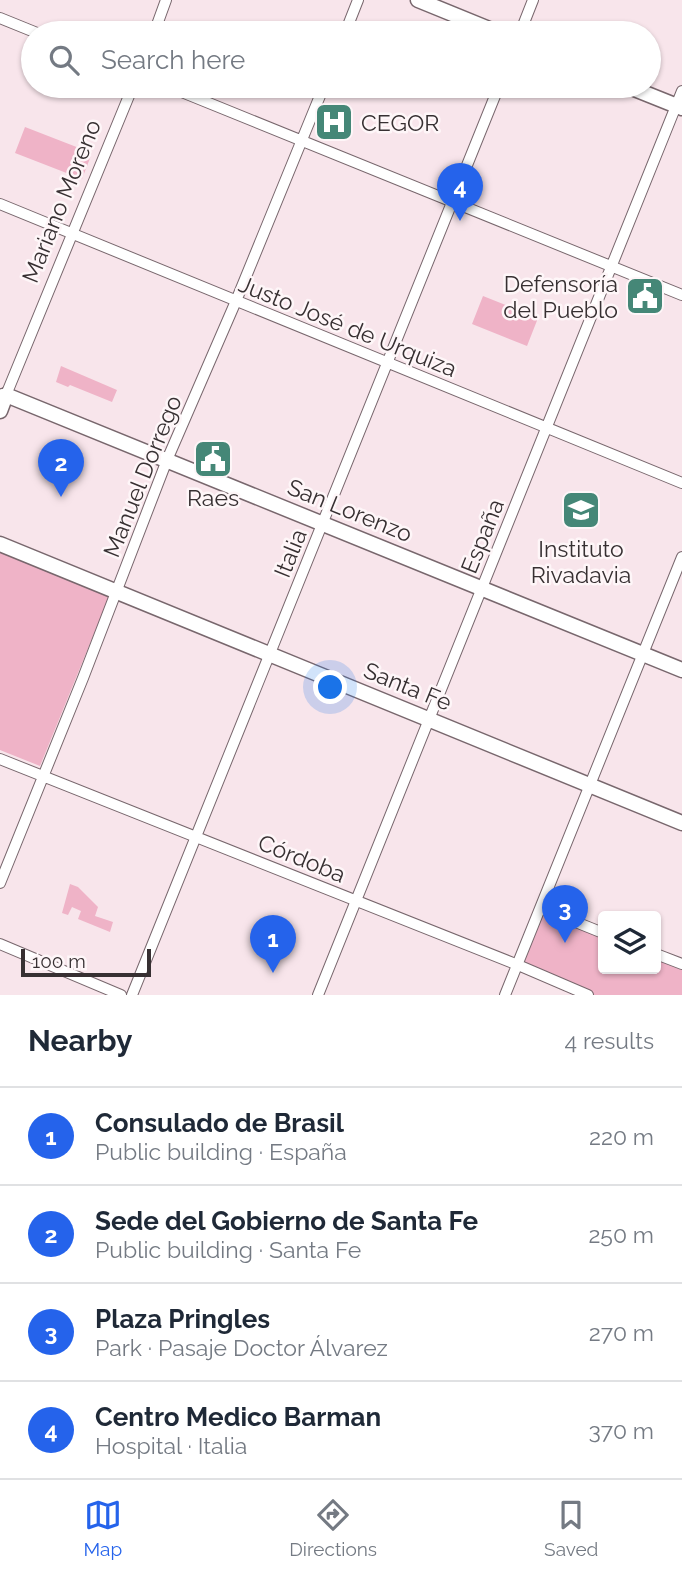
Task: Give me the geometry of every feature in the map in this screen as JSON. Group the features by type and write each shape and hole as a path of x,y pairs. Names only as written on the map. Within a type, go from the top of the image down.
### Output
{"main road":[{"path":"418,0 470,21"},
{"path":"657,98 679,107"},
{"name":"Mariano Moreno","path":"0,411 3,394"},
{"name":"San Lorenzo","path":"3,394 682,670"},
{"name":"Santa Fe","path":"0,544 682,823"}],"street":[{"path":"158,21 166,0"},
{"path":"350,21 358,0"},
{"path":"525,21 533,0"},
{"path":"0,18 21,27"},
{"name":"España","path":"318,995 546,428 679,107 682,91"},
{"name":"Mariano Moreno","path":"3,394 128,98"},
{"path":"197,98 682,295"},
{"name":"Manuel Dorrego","path":"0,883 167,460 319,98"},
{"name":"Italia","path":"132,995 494,98"},
{"name":"Justo José de Urquiza","path":"0,204 682,483"},
{"path":"505,995 682,557"},
{"name":"Córdoba","path":"0,759 588,995"},
{"path":"541,908 598,931"},
{"path":"0,944 121,995"},
{"path":"661,956 682,964"}],"shaded area":[{"path":"25,127 92,153 82,179 15,153"},
{"path":"483,296 538,318 527,346 472,324"},
{"path":"61,366 117,390 112,402 56,382"},
{"path":"0,545 105,589 109,597 40,766 0,750"},
{"path":"70,884 78,887 98,907 95,916 113,922 110,932 78,919 81,911 72,907 68,915 62,913"},
{"path":"541,908 598,931 598,974 661,974 661,956 682,964 682,995 588,995 518,965"}],"place":[{"name":"CEGOR","path":"334,122"},
{"name":"Centro Medico Barman","path":"460,221"},
{"name":"Defensoría del Pueblo","path":"645,296"},
{"name":"Raes","path":"213,459"},
{"name":"Sede del Gobierno de Santa Fe","path":"61,497"},
{"name":"Instituto Rivadavia","path":"581,510"},
{"name":"Plaza Pringles","path":"565,943"},
{"name":"Consulado de Brasil","path":"273,973"}]}
